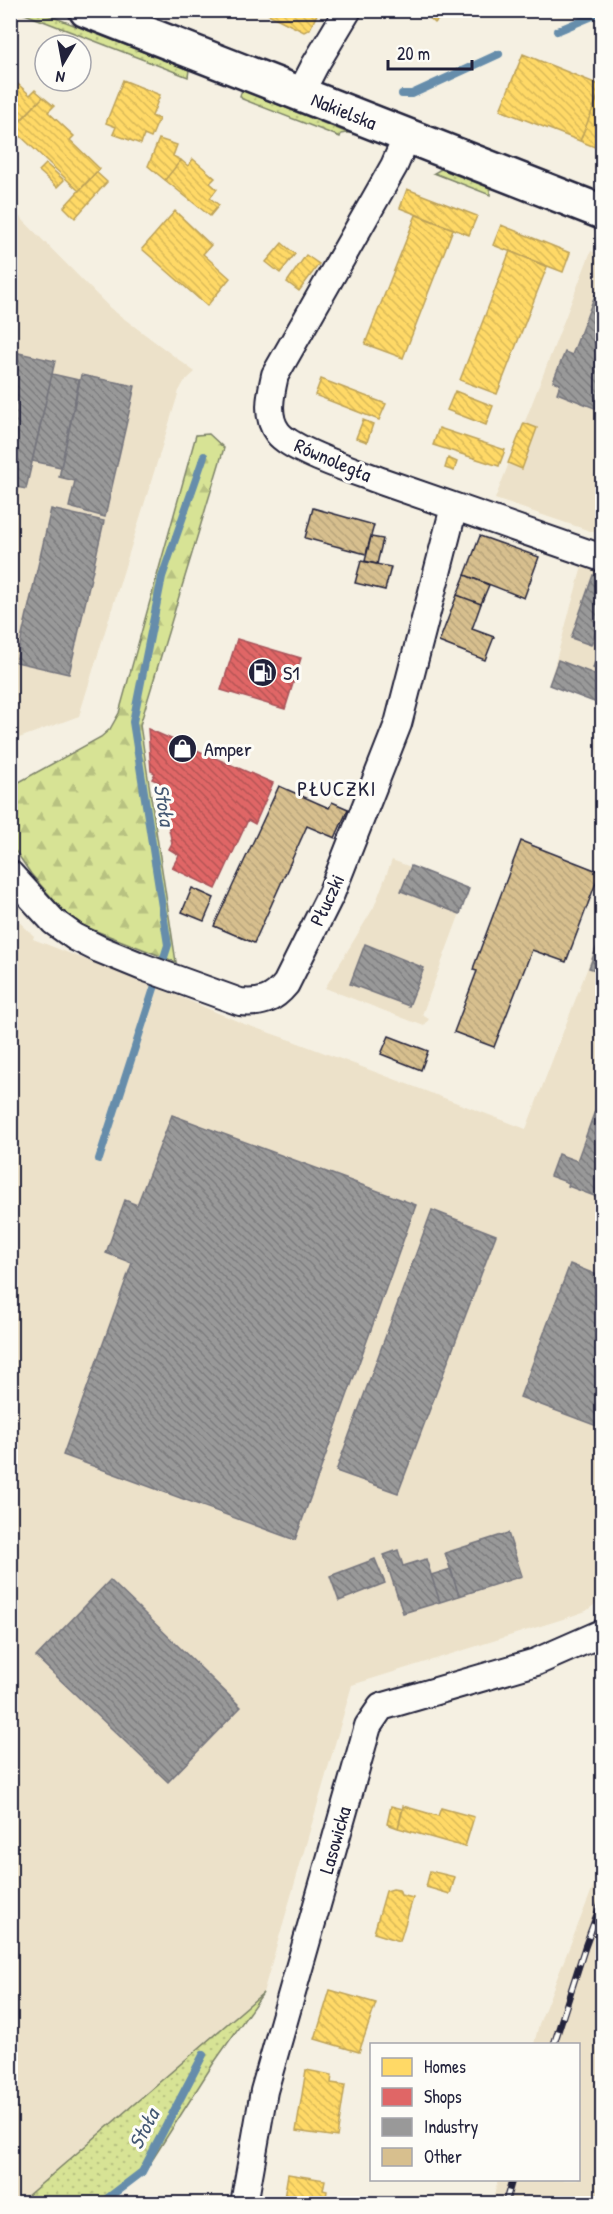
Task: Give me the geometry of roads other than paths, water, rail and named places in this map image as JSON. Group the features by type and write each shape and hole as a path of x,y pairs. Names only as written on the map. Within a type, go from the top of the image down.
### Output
{"street":[{"name":"Nakielska","path":"86,10 603,212"},
{"path":"300,94 348,10"},
{"name":"Równoległa","path":"407,136 394,165 275,375 270,394 271,419 278,434 302,450 352,471 603,558"},
{"name":"Płuczki","path":"10,874 54,922 99,950 224,997 253,1003 267,1001 278,994 286,984 331,894 398,724 454,507"},
{"name":"Lasowicka","path":"244,2204 264,2091 368,1726 381,1707 536,1662 603,1633"}],"waterway":[{"name":"Stoła","path":"557,31 602,12"},
{"name":"Stoła","path":"402,94 412,94 499,54"},
{"name":"Stoła","path":"99,1159 168,945 133,722 162,577 204,456"},
{"name":"Stoła","path":"100,2204 142,2172 203,2055"}],"railway":[{"path":"554,2043 602,1901"},
{"path":"505,2204 512,2181"}],"place":[{"name":"S1","path":"262,673"},
{"name":"Amper","path":"183,749"}],"district":[{"name":"PŁUCZKI","path":"337,789"}]}
